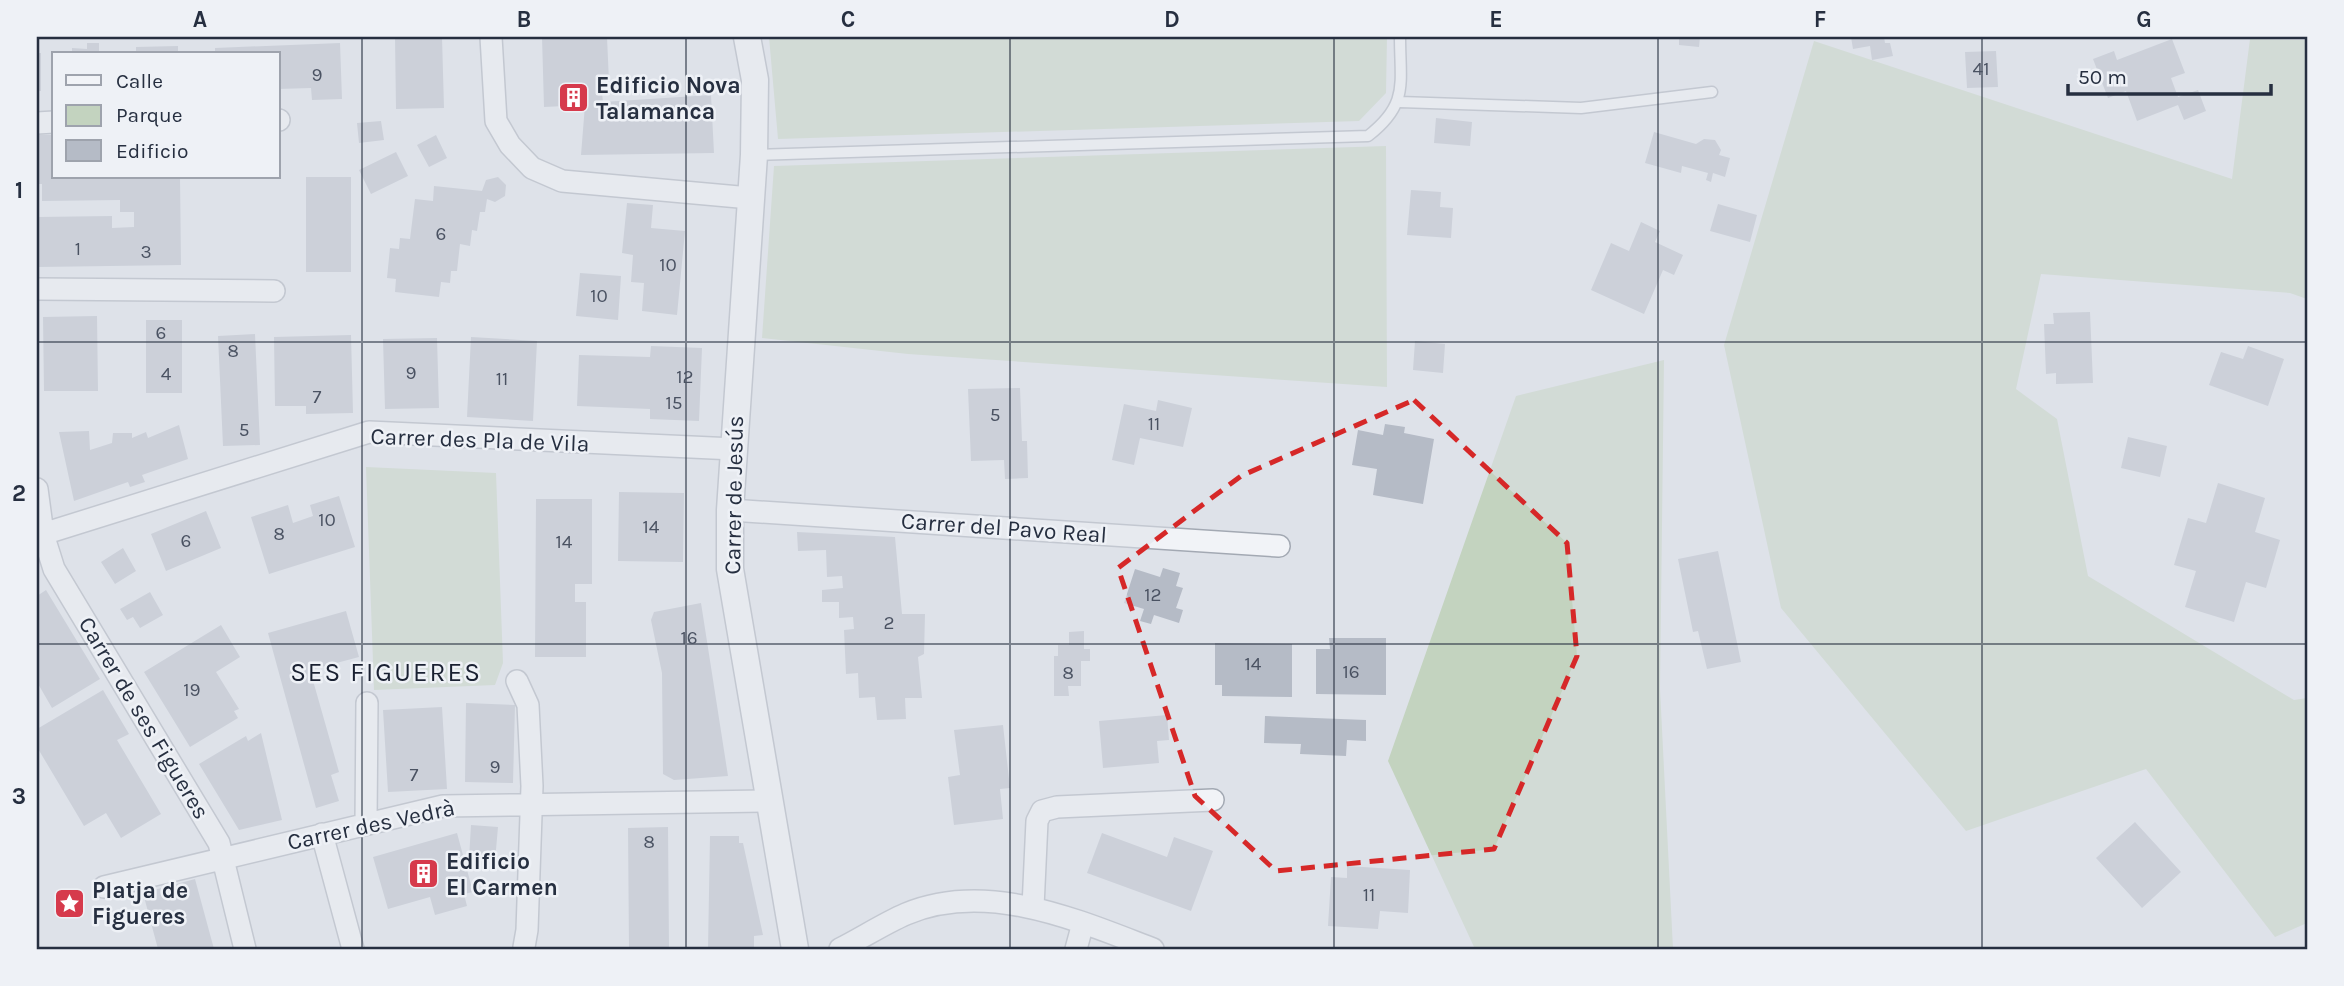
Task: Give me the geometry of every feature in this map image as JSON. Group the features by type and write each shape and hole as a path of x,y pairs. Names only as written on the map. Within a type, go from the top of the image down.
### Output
{"street":[{"path":"491,37 496,121 510,145 532,168 562,181 750,198"},
{"name":"Carrer de Jesús","path":"747,37 755,80 754,155 733,449 730,569 796,949"},
{"path":"37,289 274,291"},
{"name":"Carrer des Pla de Vila","path":"40,539 369,432 733,449"},
{"name":"Carrer de ses Figueres","path":"37,489 40,539 54,569 219,843 245,949"},
{"name":"Carrer del Pavo Real","path":"730,510 1279,546"},
{"path":"517,681 527,705 530,803 527,930 524,947"},
{"path":"366,823 367,703"},
{"path":"1033,907 1037,821 1042,811 1057,807 1213,800"},
{"name":"Carrer des Vedrà","path":"104,887 443,806 769,801"},
{"path":"322,834 354,949"},
{"path":"840,949 907,914 944,903 980,901 1033,907 1153,949"},
{"path":"1076,949 1083,923"}],"lane":[{"path":"754,155 1368,136 1387,121 1400,102 1401,37"},
{"path":"1400,102 1581,108 1712,92"}],"highlighted area":[{"path":"1414,400 1567,543 1577,656 1494,849 1276,871 1195,796 1118,568 1241,476"}],"green space":[{"path":"769,37 1387,37 1386,93 1359,121 778,139"},
{"path":"2250,39 2307,40 2307,299 2290,293 2041,274 2016,389 2057,419 2088,576 2294,700 2307,698 2307,923 2275,937 2146,769 1966,831 1781,608 1724,345 1814,41 2232,179"},
{"path":"1386,146 1387,387 908,354 762,338 774,166"},
{"path":"1664,360 1660,689 1673,949 1475,949 1388,761 1516,396"},
{"path":"366,467 496,473 503,663 495,685 374,690"}],"building":[{"path":"395,37 442,37 444,108 396,109"},
{"name":"Edificio Nova Talamanca","path":"542,37 607,37 609,82 601,84 603,102 711,95 714,153 581,155 585,105 544,107"},
{"path":"1679,37 1700,37 1699,47 1679,45"},
{"path":"1851,37 1884,37 1885,43 1890,43 1893,56 1872,60 1870,46 1853,49"},
{"path":"2172,39 2185,73 2171,78 2178,97 2198,90 2206,111 2184,120 2178,105 2137,121 2126,91 2108,98 2093,59 2114,51 2117,60"},
{"path":"87,43 99,43 99,52 72,52 72,48 87,49"},
{"path":"340,43 342,99 312,100 311,88 280,89 280,52 215,52 215,48"},
{"path":"178,46 178,52 136,52 136,47"},
{"path":"1996,51 1998,87 1967,88 1965,52"},
{"path":"37,53 41,53 41,91 37,91"},
{"path":"1436,118 1472,122 1470,146 1434,143"},
{"path":"381,121 384,140 359,143 357,123"},
{"path":"1654,132 1696,144 1704,139 1715,140 1721,150 1719,155 1730,158 1725,177 1713,173 1711,182 1706,180 1708,173 1682,166 1681,173 1645,163"},
{"path":"37,135 52,135 52,178 180,178 181,265 39,267 38,217 112,216 112,228 134,227 134,212 120,212 120,200 42,201 42,184 37,184"},
{"path":"436,135 447,158 429,167 417,145"},
{"path":"396,152 408,176 371,194 359,170"},
{"path":"306,177 351,177 351,272 306,272"},
{"path":"498,177 506,185 505,196 495,202 487,199 485,212 480,212 477,231 472,230 470,246 460,244 457,271 451,271 450,283 441,282 439,297 395,292 396,279 387,278 390,248 399,249 400,238 410,239 415,199 433,201 434,186 482,191 486,180"},
{"path":"1411,190 1441,192 1440,207 1453,208 1451,238 1407,235"},
{"path":"627,203 653,205 651,228 685,231 677,315 642,311 644,283 631,282 633,255 622,253"},
{"path":"1718,204 1757,215 1750,242 1710,231"},
{"path":"1641,222 1660,231 1655,242 1683,255 1674,275 1663,270 1644,314 1591,290 1611,243 1629,251"},
{"path":"580,273 621,276 618,320 576,316"},
{"path":"2090,312 2093,383 2056,384 2056,373 2046,374 2044,324 2054,324 2053,313"},
{"path":"97,316 98,391 44,391 43,317"},
{"path":"146,320 182,320 182,393 146,393"},
{"path":"255,334 260,445 223,446 218,336"},
{"path":"351,335 353,413 306,414 306,406 275,406 274,337"},
{"path":"471,337 537,341 533,421 467,417"},
{"path":"437,338 439,408 385,409 383,339"},
{"path":"1415,341 1445,344 1443,373 1413,370"},
{"path":"651,346 702,348 699,421 650,419 650,409 577,406 579,355 650,357"},
{"path":"2248,346 2284,359 2268,406 2209,385 2221,352 2243,359"},
{"path":"1020,388 1022,441 1027,441 1028,478 1005,479 1004,460 971,461 968,389"},
{"path":"1158,400 1192,408 1183,447 1140,438 1134,465 1112,460 1124,404 1156,411"},
{"path":"1385,424 1405,427 1404,433 1434,439 1423,504 1373,495 1377,469 1352,465 1358,430 1383,435"},
{"path":"179,425 188,459 142,475 145,482 130,487 128,482 74,501 59,432 89,431 90,450 112,443 113,433 132,433 132,438 146,432 148,438"},
{"path":"2128,437 2167,446 2160,477 2121,468"},
{"path":"2218,483 2265,498 2255,532 2280,540 2266,588 2246,582 2234,622 2185,607 2196,571 2174,565 2188,518 2206,523"},
{"path":"619,492 684,493 683,562 618,561"},
{"path":"339,496 355,547 269,574 251,517 288,505 293,523 313,516 310,505"},
{"path":"536,499 592,499 592,584 575,584 575,602 586,602 586,657 535,657"},
{"path":"206,511 221,548 166,571 151,534"},
{"path":"797,532 895,537 902,614 925,614 924,654 918,657 922,698 905,698 906,719 877,720 875,697 859,698 858,673 846,674 844,630 854,629 853,617 839,618 839,602 822,602 822,590 843,588 842,576 827,577 826,550 798,551"},
{"path":"123,548 136,571 115,584 101,562"},
{"path":"1718,551 1741,662 1707,669 1698,631 1693,632 1678,559"},
{"path":"1163,568 1180,573 1176,586 1183,588 1176,608 1183,610 1179,623 1154,615 1151,624 1140,621 1144,609 1124,603 1135,569 1160,577"},
{"path":"46,590 100,679 52,708 37,682 37,596"},
{"path":"150,592 163,615 140,628 133,617 127,620 120,609"},
{"path":"701,603 728,776 674,780 663,774 662,673 651,620 654,612"},
{"path":"346,611 359,657 310,670 339,772 331,775 339,801 316,808 268,633"},
{"path":"221,625 240,657 216,672 239,709 234,711 238,718 190,747 144,672"},
{"path":"1084,631 1084,649 1090,649 1090,661 1081,661 1081,686 1068,686 1069,696 1054,696 1054,656 1058,656 1058,645 1069,645 1069,632"},
{"path":"1329,638 1386,638 1386,695 1316,694 1316,649 1330,649"},
{"path":"1215,643 1292,644 1292,697 1222,696 1222,685 1215,685"},
{"path":"103,690 129,734 117,740 161,814 121,838 106,813 84,826 37,747 37,729"},
{"path":"466,703 515,705 513,783 465,782"},
{"path":"442,707 447,789 388,792 383,710"},
{"path":"1167,715 1169,740 1157,741 1159,763 1103,768 1099,721"},
{"path":"1265,716 1366,720 1366,741 1347,740 1346,756 1300,754 1301,744 1264,743"},
{"path":"1003,725 1010,788 1000,789 1003,819 954,825 948,777 960,775 954,730"},
{"path":"261,733 282,820 239,830 199,764 246,736 248,741"},
{"path":"2135,822 2181,872 2142,908 2096,858"},
{"path":"471,825 498,827 495,861 469,859"},
{"path":"668,827 669,949 629,949 628,828"},
{"name":"Edificio El Carmen","path":"457,833 473,892 464,894 467,906 435,915 430,897 388,909 373,857"},
{"path":"1102,833 1167,857 1174,837 1213,851 1191,911 1087,873"},
{"path":"710,836 739,836 739,843 743,843 763,935 754,936 754,949 708,949"},
{"path":"1347,866 1410,870 1408,913 1380,911 1378,929 1328,926 1331,877 1347,878"},
{"path":"195,879 214,949 158,949 143,893"}],"place":[{"name":"Edificio Nova Talamanca","path":"573,98"},
{"name":"Edificio El Carmen","path":"423,874"},
{"name":"Platja de Figueres","path":"69,903"}],"district":[{"name":"SES FIGUERES","path":"386,672"}]}
